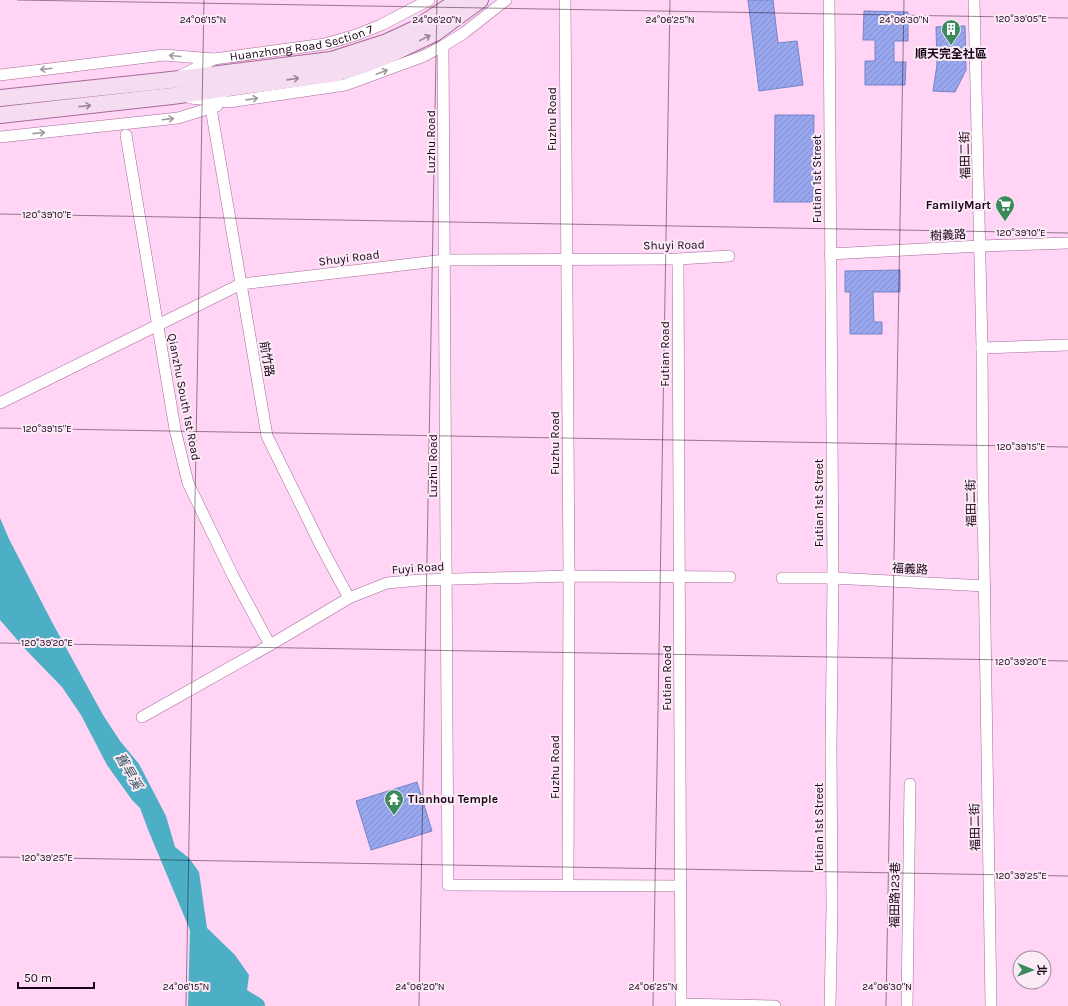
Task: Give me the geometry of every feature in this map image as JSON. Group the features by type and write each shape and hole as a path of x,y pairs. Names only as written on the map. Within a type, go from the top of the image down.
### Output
{"street":[{"name":"Huanzhong Road Section 7","path":"2,116 148,98 171,88 214,59 325,44 381,25 429,0"},
{"path":"338,73 387,42 415,29 459,0"},
{"path":"338,73 388,55 435,33 480,0"},
{"path":"338,73 366,78 424,56 444,46 464,33 506,0"},
{"name":"Fuzhu Road","path":"565,0 568,886"},
{"name":"Futian 1st Street","path":"829,0 833,578 831,746 832,909 830,1006"},
{"name":"福田二街","path":"974,0 982,348 991,1006"},
{"name":"Luzhu Road","path":"444,46 448,885 568,886"},
{"path":"0,75 164,55 214,59"},
{"name":"Huanzhong Road Section 7","path":"171,88 338,73"},
{"name":"Huanzhong Road Section 7","path":"1,98 146,82 228,102 338,73"},
{"path":"0,137 178,118 228,102"},
{"name":"前竹路","path":"211,108 267,436 322,548 349,598"},
{"name":"Qianzhu South 1st Road","path":"126,135 175,429 188,483 233,576 270,645"},
{"name":"樹義路","path":"830,254 1068,243"},
{"name":"Shuyi Road","path":"0,403 157,324 241,284 445,260 678,259 729,256"},
{"name":"Futian Road","path":"678,259 682,886 681,1004 775,1006"},
{"path":"982,348 1068,345"},
{"name":"Fuyi Road","path":"142,717 270,645 349,598 387,583 420,580 568,576 730,577"},
{"name":"福義路","path":"782,578 833,578 985,586"},
{"name":"福田路123巷","path":"907,1006 910,784"},
{"path":"568,886 682,886"}],"water":[{"name":"舊旱溪","path":"0,518 9,539 53,624 103,715 120,741 139,764 166,816 175,847 189,858 199,872 207,928 235,955 249,975 245,1006 188,1006 190,930 140,808 132,800 107,765 81,715 62,687 27,651 0,620"}],"building":[{"path":"748,0 773,0 778,43 797,41 803,85 759,91"},
{"path":"864,11 908,12 908,41 894,41 894,62 906,62 905,85 865,85 865,61 875,61 875,40 863,40"},
{"name":"順天完全社區","path":"965,26 966,70 955,92 933,91 937,65 936,27"},
{"path":"775,115 814,115 813,202 774,202"},
{"path":"900,270 900,292 873,292 874,322 882,322 882,334 850,334 850,292 845,292 845,271"},
{"name":"Tianhou Temple","path":"417,782 432,831 371,850 356,801"}],"waterway":[{"path":"226,988 256,1006"}],"place":[{"name":"順天完全社區","path":"951,46"},
{"name":"FamilyMart","path":"1005,222"},
{"name":"Tianhou Temple","path":"394,816"}]}
